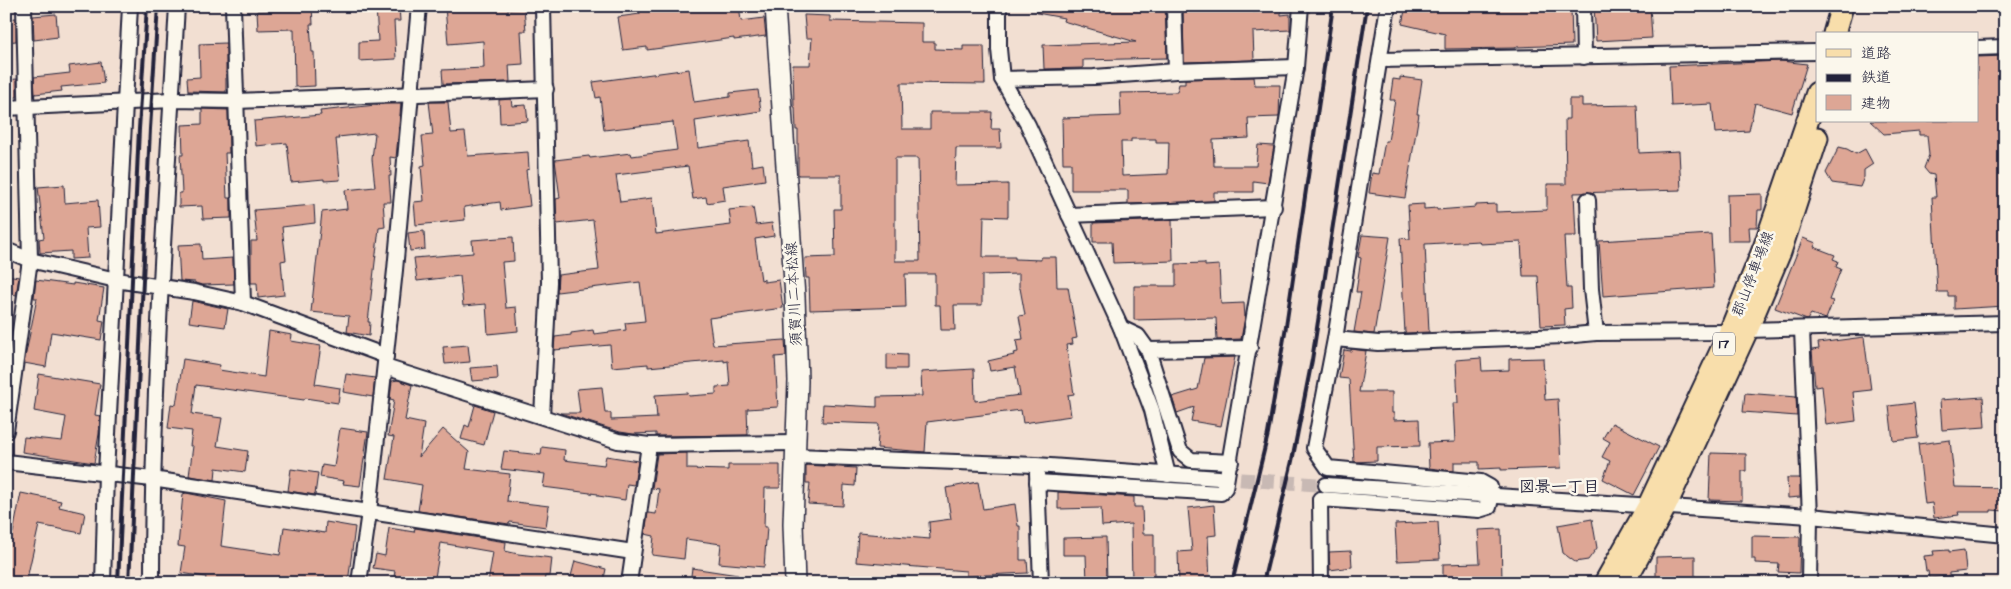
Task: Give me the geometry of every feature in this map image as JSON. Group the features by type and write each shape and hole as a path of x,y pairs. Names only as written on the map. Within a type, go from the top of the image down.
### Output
{"main road":[{"name":"須賀川二本松線","path":"775,6 795,297 798,381 793,524 794,583"},
{"path":"1835,32 1842,6"},
{"path":"1850,32 1857,6"},
{"name":"郡山停車場線","path":"1738,331 1816,96"},
{"name":"郡山停車場線","path":"1624,583 1738,331 1780,252 1822,122"},
{"name":"郡山停車場線","path":"1605,583 1657,507"}],"street":[{"path":"6,431 30,260 24,6"},
{"path":"103,583 106,473 130,6"},
{"path":"152,583 152,479 160,286 177,6"},
{"path":"233,6 243,303"},
{"path":"359,583 369,512 395,270 419,6"},
{"path":"542,416 549,282 543,6"},
{"path":"1000,6 999,49 1002,79 1028,125 1121,328 1152,410 1168,475"},
{"path":"1174,6 1176,71"},
{"path":"1037,482 1220,493 1225,488 1274,207 1296,67 1302,6"},
{"path":"1321,583 1320,499 1328,468 1314,448 1335,339 1388,6"},
{"path":"1583,6 1584,57"},
{"path":"1978,48 2005,47"},
{"path":"1380,60 1816,52"},
{"path":"1002,79 1094,77 1176,71 1296,67"},
{"path":"6,108 172,100 236,101 546,89"},
{"path":"1588,200 1591,289 1596,333"},
{"path":"1070,215 1274,207"},
{"path":"6,250 30,260 116,280 194,292 243,303 385,362 618,441 649,445 796,449 1219,478"},
{"path":"1335,339 1378,343 1564,336 1596,333 1802,330 2005,322"},
{"path":"1121,328 1138,336 1148,350 1180,451 1191,460 1231,462"},
{"path":"1802,330 1810,516 1810,583"},
{"path":"1148,350 1250,348"},
{"path":"629,583 649,445"},
{"path":"6,462 152,479 633,552"},
{"path":"1036,465 1040,583"},
{"path":"1320,499 1478,510 1489,507 1492,495 1490,487 1481,482 1328,468"},
{"path":"1326,485 1810,516 2005,535"}],"building":[{"path":"294,6 312,6 313,24 310,24 312,52 314,52 315,86 295,87 294,29 258,30 257,11 294,10"},
{"path":"376,6 399,6 400,21 394,21 396,59 359,61 359,42 378,41"},
{"path":"445,6 507,6 508,10 524,8 526,31 521,31 523,64 509,65 510,82 443,84 442,70 484,68 483,41 448,44"},
{"path":"666,6 739,6 741,21 764,18 766,36 734,40 734,38 647,50 647,47 623,50 618,17 640,14 639,10"},
{"path":"1038,6 1165,6 1167,58 1083,60 1083,68 1044,69 1043,45 1136,42 1063,21 1064,18 1037,13"},
{"path":"1183,6 1253,6 1253,12 1281,10 1281,15 1290,14 1290,30 1253,32 1254,60 1184,62"},
{"path":"1406,6 1571,6 1572,45 1445,49 1445,34 1402,24"},
{"path":"1594,6 1650,6 1652,38 1596,41"},
{"path":"56,14 58,37 34,40 33,16"},
{"path":"804,15 830,16 830,21 922,23 922,42 935,42 935,49 963,50 963,46 984,46 985,84 901,83 902,129 930,129 930,112 992,112 991,129 1000,129 1001,148 956,148 955,185 1008,184 1008,217 984,216 983,257 1015,257 1015,259 1041,260 1041,257 1056,257 1057,287 1068,287 1077,338 1072,339 1073,344 1066,345 1074,394 1068,395 1071,416 1023,423 1021,410 927,422 925,452 877,448 879,424 822,422 823,404 877,407 877,397 922,396 921,372 974,369 975,401 1020,395 1015,367 990,371 988,361 1014,355 1013,353 1018,352 1016,340 1023,339 1019,316 1025,315 1019,288 1019,274 982,275 982,305 954,305 955,330 941,330 940,305 935,305 935,274 905,274 906,307 810,310 809,278 806,278 805,258 835,257 834,209 841,209 841,175 798,175 798,130 796,130 794,107 793,65 810,65 812,38 806,38","holes":["895,158 918,158 920,261 895,261"]},
{"path":"16,18 16,41 6,42 6,19"},
{"path":"226,43 226,92 188,91 187,78 200,77 199,44"},
{"path":"2005,56 2005,179 2001,179 2003,220 2001,220 2002,243 2000,243 2002,287 2005,286 2005,306 1954,309 1954,296 1948,296 1948,292 1937,292 1932,197 1936,197 1934,175 1929,174 1924,168 1929,155 1927,135 1919,135 1919,131 1884,134 1871,122 1978,122 1978,57"},
{"path":"1781,61 1807,64 1792,113 1755,103 1749,131 1715,133 1712,104 1671,106 1669,66"},
{"path":"101,62 104,83 61,87 62,91 35,94 34,77 70,73 69,66"},
{"path":"689,69 694,102 730,97 730,93 758,90 761,111 695,121 698,148 749,141 752,166 763,164 765,180 723,186 725,200 707,203 706,197 693,199 688,166 616,175 620,202 652,198 656,234 731,225 729,210 753,207 756,225 772,223 774,236 755,239 761,280 764,279 764,282 779,280 783,308 709,318 713,345 785,340 786,356 775,357 778,407 747,409 748,435 656,436 656,433 633,434 620,432 560,413 580,413 577,389 602,387 605,413 611,413 611,420 657,418 655,395 688,393 689,396 716,394 716,387 730,386 728,361 724,362 724,360 648,367 648,364 612,367 610,345 554,350 555,337 593,330 594,334 626,330 625,323 645,321 640,282 557,292 558,275 599,270 593,220 557,224 556,199 560,198 555,160 631,153 632,156 677,150 673,122 604,130 600,97 596,98 593,82"},
{"path":"1254,77 1255,85 1280,85 1279,117 1248,118 1249,138 1213,140 1214,166 1256,166 1258,145 1274,146 1268,183 1253,181 1253,192 1214,192 1214,201 1128,204 1128,190 1071,190 1071,163 1063,163 1062,118 1121,116 1120,93 1177,92 1179,84 1185,84 1185,79","holes":["1131,139 1156,139 1156,142 1169,142 1168,174 1122,176 1121,142 1131,142"]},
{"path":"1400,77 1422,80 1417,114 1419,114 1405,198 1369,193 1372,173 1379,174 1385,141 1388,141 1395,100 1390,100 1393,79 1400,80"},
{"path":"17,79 17,97 6,98 6,80"},
{"path":"511,99 512,106 526,105 528,121 500,123 499,100"},
{"path":"1569,99 1582,99 1582,106 1637,105 1639,153 1679,151 1681,190 1574,193 1576,236 1564,236 1567,288 1571,288 1572,308 1564,309 1565,325 1541,326 1538,276 1523,276 1521,242 1480,244 1479,241 1425,244 1429,332 1405,333 1400,238 1410,239 1408,205 1424,204 1424,209 1437,208 1437,210 1496,204 1496,212 1547,210 1547,184 1566,184 1565,119 1569,119"},
{"path":"429,102 448,102 451,133 465,132 468,156 528,152 529,169 526,170 530,206 501,210 500,202 464,207 465,220 416,225 414,202 424,201 421,166 425,165 422,136 433,135"},
{"path":"401,104 396,158 390,157 391,202 383,202 385,227 379,228 368,322 370,322 369,336 347,332 349,316 311,312 322,212 347,209 345,190 375,187 372,159 375,133 338,137 339,139 336,139 340,180 324,181 324,179 291,182 287,143 256,146 254,121 321,115 320,111"},
{"path":"202,109 228,110 229,153 225,153 227,198 231,198 231,218 203,219 202,206 179,207 179,193 182,193 180,155 183,155 182,125 202,124"},
{"path":"1839,147 1856,154 1865,149 1873,164 1864,170 1864,177 1860,187 1832,183 1826,173"},
{"path":"64,185 65,203 98,200 100,227 86,228 88,258 71,259 71,251 40,253 39,239 44,238 38,187"},
{"path":"1762,194 1762,210 1758,210 1757,227 1749,227 1750,241 1728,241 1727,195"},
{"path":"314,205 315,223 282,227 286,260 281,261 284,295 258,298 257,283 251,283 251,241 257,241 254,210"},
{"path":"1172,220 1173,261 1113,263 1112,242 1093,242 1093,223"},
{"path":"424,231 425,249 410,251 408,233"},
{"path":"1711,234 1714,288 1603,296 1599,241"},
{"path":"1362,235 1390,237 1374,334 1354,332 1361,292 1356,292 1361,258 1358,257"},
{"path":"513,237 514,261 502,262 506,308 516,307 518,331 488,334 486,304 463,306 460,276 417,281 414,258 473,253 472,240"},
{"path":"1803,238 1816,243 1814,247 1835,255 1833,259 1838,261 1836,267 1841,269 1829,300 1833,301 1826,319 1811,314 1807,320 1775,308"},
{"path":"201,244 202,260 233,258 234,284 202,285 195,282 180,281 178,245"},
{"path":"1205,263 1205,266 1219,265 1221,304 1244,303 1245,317 1241,339 1217,340 1216,318 1134,320 1134,286 1176,286 1176,264"},
{"path":"6,275 19,277 16,295 6,293"},
{"path":"36,280 104,288 99,320 104,321 101,340 51,332 46,367 24,363 37,298 34,298"},
{"path":"192,301 228,309 225,327 189,322"},
{"path":"269,331 292,335 291,341 321,346 315,384 340,388 338,403 196,385 192,414 222,418 217,446 248,451 245,472 216,468 215,480 189,476 193,446 190,446 192,431 168,428 171,404 176,405 183,359 220,365 219,370 264,377"},
{"path":"1864,337 1871,390 1853,392 1856,421 1826,425 1822,386 1815,387 1812,350 1819,349 1818,343"},
{"path":"468,345 470,362 445,364 443,347"},
{"path":"1351,349 1366,351 1359,392 1392,392 1394,420 1419,419 1420,446 1377,447 1377,461 1354,462 1349,379 1339,378 1344,350 1351,351"},
{"path":"887,354 907,355 907,369 887,369"},
{"path":"1235,357 1221,426 1191,421 1194,407 1177,413 1172,397 1198,389 1204,358"},
{"path":"1481,358 1482,371 1509,370 1509,359 1543,358 1545,400 1558,399 1561,468 1479,469 1479,462 1454,462 1454,471 1429,468 1428,443 1455,442 1453,403 1458,403 1456,360"},
{"path":"497,366 498,379 472,381 470,368"},
{"path":"39,374 100,384 95,415 100,416 99,434 94,463 22,452 24,437 62,441 66,417 34,411"},
{"path":"346,374 375,378 373,397 343,392"},
{"path":"398,380 412,385 405,420 424,424 419,457 443,429 469,452 466,469 510,474 507,501 549,506 546,527 510,522 509,524 418,511 422,485 387,479 394,437 388,436 394,400 390,399 392,381"},
{"path":"1745,393 1796,397 1797,416 1743,412"},
{"path":"1983,397 1985,427 1942,430 1940,400"},
{"path":"1914,403 1918,438 1893,441 1889,406"},
{"path":"475,405 493,411 484,445 461,439 465,425 469,427"},
{"path":"1612,423 1659,447 1634,495 1603,479 1610,461 1602,457 1610,442 1603,438"},
{"path":"340,428 368,432 360,486 343,484 344,481 320,477 322,465 334,467"},
{"path":"1950,440 1955,487 2005,488 2005,511 1958,512 1959,515 1934,518 1932,503 1925,504 1918,444"},
{"path":"542,447 565,450 564,460 604,465 606,456 638,461 634,485 627,484 625,500 598,496 598,494 543,487 545,474 501,469 504,451 541,455"},
{"path":"687,453 687,469 728,470 728,465 780,465 780,488 765,488 764,527 767,527 764,567 719,563 721,544 686,539 684,559 652,555 654,536 645,534 648,513 656,514 659,489 652,488 657,454"},
{"path":"1711,453 1746,454 1746,471 1742,471 1742,501 1709,500"},
{"path":"806,465 856,468 855,486 844,485 843,506 808,504 810,483 806,483"},
{"path":"291,469 318,473 315,495 288,491"},
{"path":"1787,478 1800,478 1800,497 1788,498"},
{"path":"978,482 983,509 1015,504 1018,526 1020,526 1020,560 1027,560 1028,573 966,576 966,571 856,562 858,533 930,539 929,522 951,519 946,488"},
{"path":"1058,492 1134,497 1134,507 1142,507 1143,534 1154,534 1154,583 1132,583 1131,524 1102,526 1101,508 1058,509"},
{"path":"21,493 61,501 59,507 85,513 81,533 39,525 26,583 6,583 6,532 13,533"},
{"path":"183,494 226,501 221,546 280,555 284,527 325,533 326,522 355,527 348,583 205,583 206,577 181,573 185,547 178,546"},
{"path":"1214,505 1216,535 1208,536 1210,583 1179,583 1178,552 1192,551 1188,508"},
{"path":"1592,519 1597,548 1588,560 1575,562 1563,553 1558,525"},
{"path":"1438,522 1440,559 1397,561 1395,524"},
{"path":"389,528 414,532 415,528 506,542 505,551 552,558 550,576 545,576 544,583 488,583 493,552 441,543 434,583 393,583 395,571 373,568 376,554 385,556"},
{"path":"1501,529 1502,583 1443,583 1443,564 1480,563 1478,530"},
{"path":"1752,536 1800,537 1799,573 1778,572 1779,564 1755,563 1755,559 1752,559"},
{"path":"1106,537 1107,583 1087,583 1086,555 1063,555 1063,538"},
{"path":"1949,550 1949,552 1964,550 1966,571 1949,573 1949,576 1929,578 1924,556 1934,555 1933,551"},
{"path":"1351,551 1352,567 1330,570 1329,552"},
{"path":"1695,556 1695,577 1656,577 1656,557"},
{"path":"575,561 606,569 603,583 584,583 570,580"},
{"path":"692,568 738,575 737,583 690,583"}],"tunnel":[{"path":"1219,478 1326,485"}],"railway":[{"path":"118,583 139,129 147,6"},
{"path":"129,583 150,129 158,6"},
{"path":"1232,583 1268,434 1286,326 1333,6"},
{"path":"1263,583 1292,461 1312,360 1367,6"}],"district":[{"name":"図景一丁目","path":"1559,487"}]}
